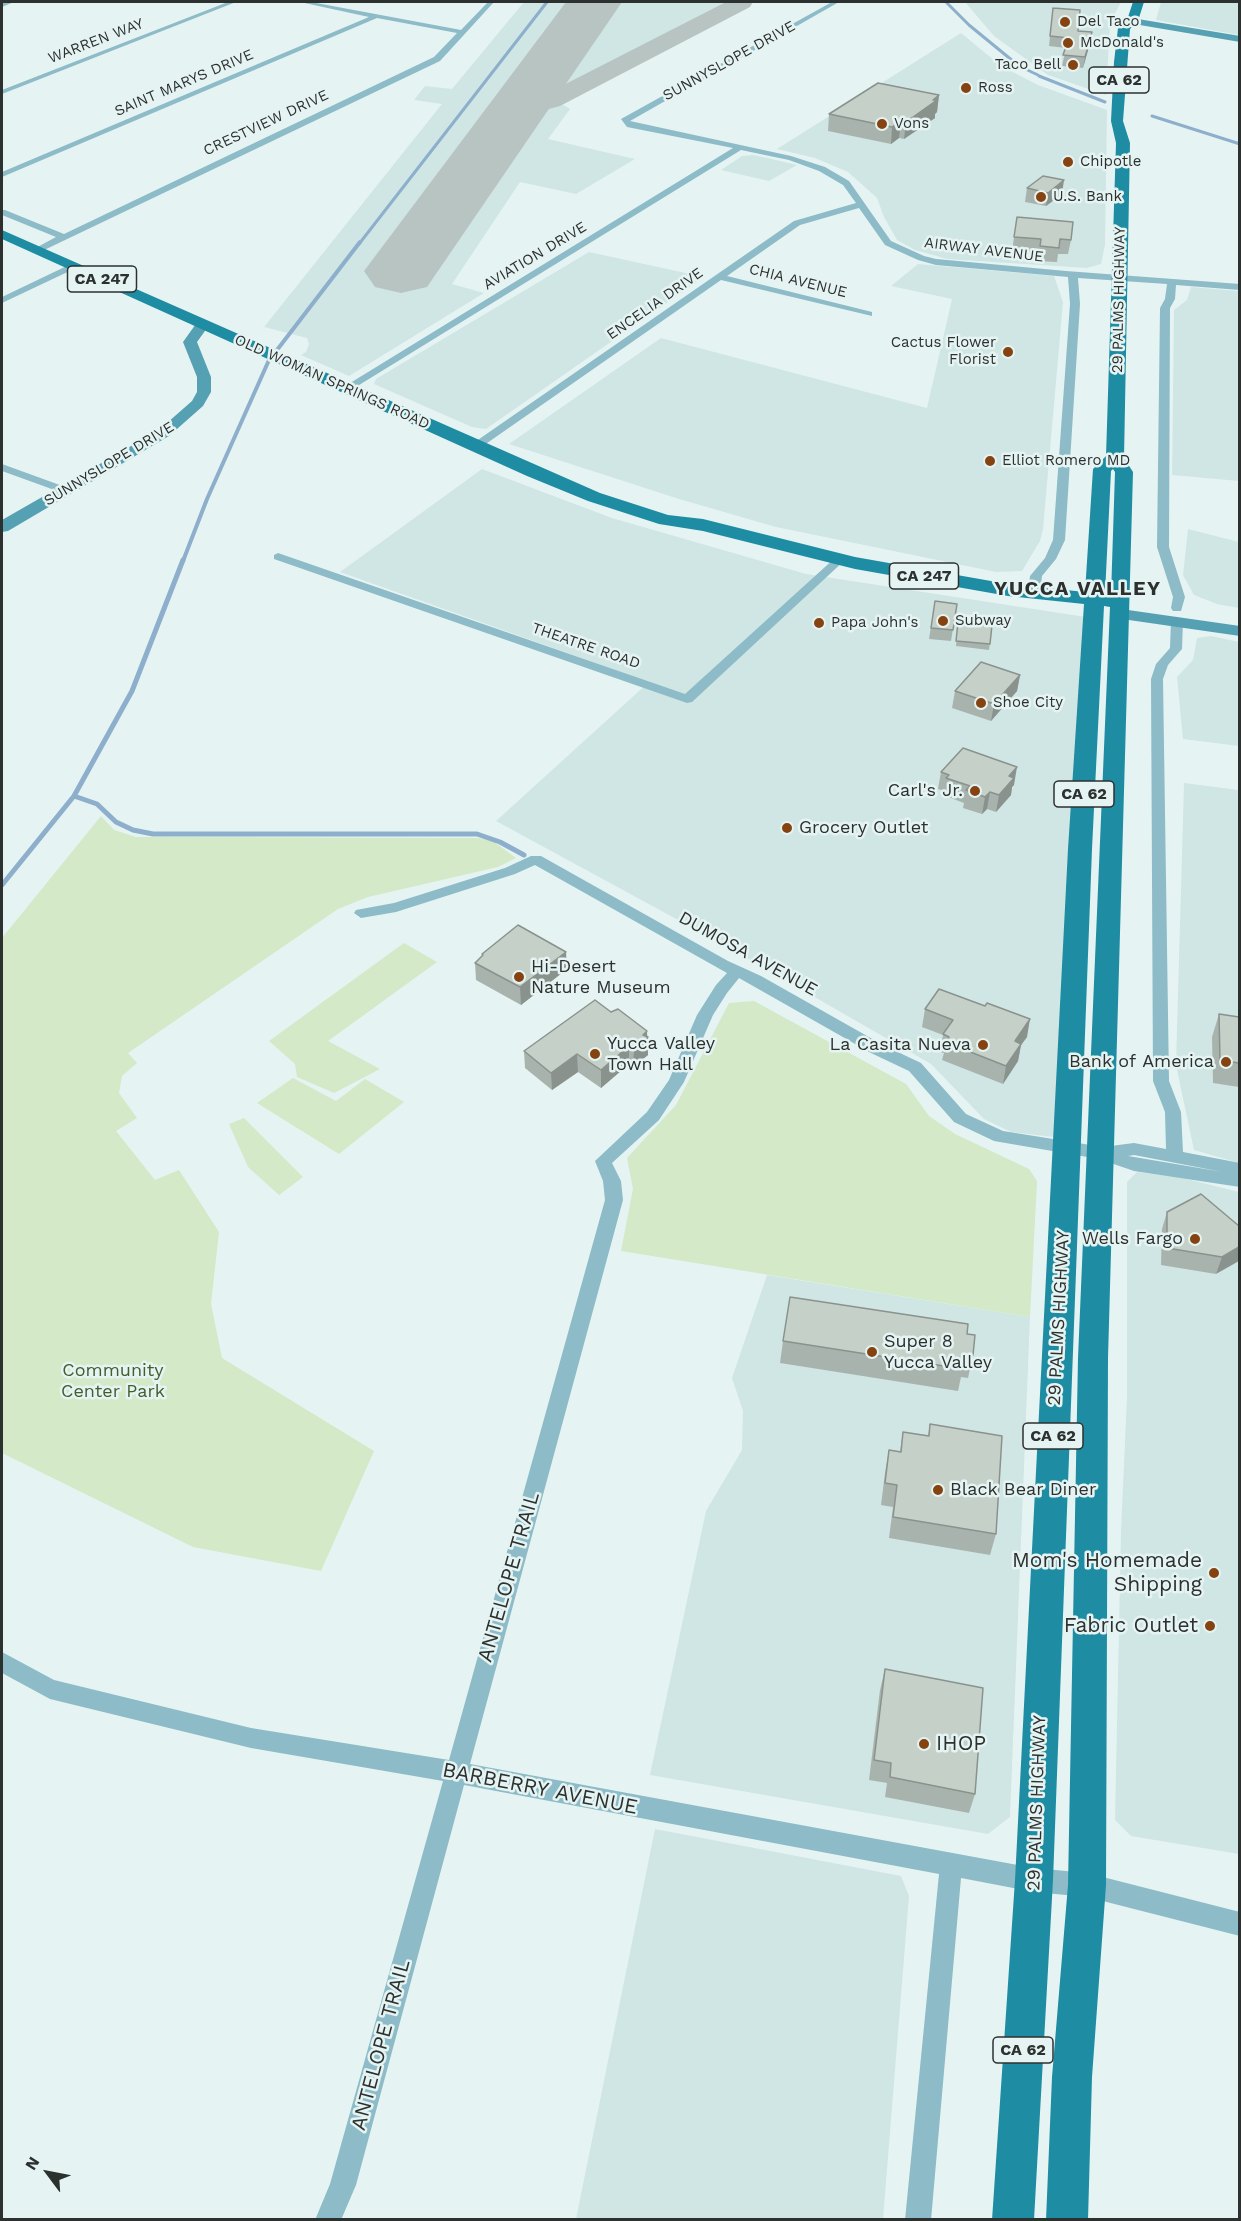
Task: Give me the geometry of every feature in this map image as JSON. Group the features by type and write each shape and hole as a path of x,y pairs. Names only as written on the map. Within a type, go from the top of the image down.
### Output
{"main road":[{"name":"29 PALMS HIGHWAY","path":"1013,2220 1121,608 1124,472 1115,458 1124,143 1117,120 1119,62 1124,28 1132,21 1138,2"},
{"name":"CA 62","path":"1132,21 1139,29 1138,40"},
{"name":"29 PALMS HIGHWAY","path":"1124,143 1132,123"},
{"name":"OLD WOMAN SPRINGS ROAD","path":"2,234 594,497 666,520 677,530 716,542 835,564 1034,593 1095,606"},
{"name":"29 PALMS HIGHWAY","path":"1067,2220 1072,2077 1087,1885 1093,1358 1084,1151 1080,849 1102,470 1115,458"},
{"name":"OLD WOMAN SPRINGS ROAD","path":"835,564 939,590 1121,608"}],"street":[{"path":"2,5 11,2"},
{"name":"WARREN WAY","path":"2,92 233,2"},
{"path":"303,2 462,32"},
{"name":"CRESTVIEW DRIVE","path":"37,250 61,236 437,59 491,2"},
{"name":"SUNNYSLOPE DRIVE","path":"626,122 625,119 836,2"},
{"name":"SAINT MARYS DRIVE","path":"2,175 376,16"},
{"path":"1132,21 1239,39"},
{"name":"AIRWAY AVENUE","path":"626,122 791,158 822,169 846,183 888,243 921,258 955,264 1073,275 1239,287"},
{"name":"AVIATION DRIVE","path":"347,388 739,148"},
{"name":"ENCELIA DRIVE","path":"476,446 797,223 860,205"},
{"path":"2,212 61,236"},
{"path":"2,300 73,266"},
{"path":"1034,593 1036,576 1050,559 1059,540 1075,304 1073,275"},
{"name":"CHIA AVENUE","path":"720,277 869,314"},
{"path":"1172,282 1170,299 1165,308 1163,547 1179,597 1176,649 1162,664 1157,679 1161,1081 1173,1112 1175,1156"},
{"name":"SUNNYSLOPE DRIVE","path":"2,527 164,433 198,403 204,392 204,377 190,342 203,324"},
{"path":"2,466 64,490"},
{"name":"THEATRE ROAD","path":"278,557 687,699 835,564"},
{"path":"1121,608 1239,619"},
{"path":"1177,615 1239,631"},
{"name":"DUMOSA AVENUE","path":"361,913 396,907 510,871 536,859 915,1067 960,1118 1000,1137 1084,1151 1134,1165 1239,1181"},
{"name":"ANTELOPE TRAIL","path":"328,2220 343,2185 454,1774 614,1200 612,1181 603,1161 653,1116 676,1082 705,1015 721,989 737,971"},
{"name":"DUMOSA AVENUE","path":"1084,1151 1134,1149 1239,1169"},
{"name":"BARBERRY AVENUE","path":"2,1662 50,1689 112,1706 251,1738 1034,1880 1087,1885 1239,1924"},
{"path":"918,2220 951,1865"}],"shaded area":[{"path":"524,2 749,2 557,101 570,109 548,139 635,159 576,194 520,182 452,284 484,293 349,376 301,355 306,352 309,344 307,338 264,327 442,104 414,100 425,86 452,89"},
{"path":"965,2 1121,2 1110,23 1106,95 1048,75 994,36"},
{"path":"1161,2 1239,2 1239,35 1156,20"},
{"path":"961,33 1001,66 1038,85 1107,110 1105,245 1101,264 1087,268 947,259 915,250 897,240 884,217 877,198 848,172 815,158 777,149"},
{"path":"753,155 797,165 769,181 721,170 742,156"},
{"path":"589,252 704,277 486,429 472,427 374,384 376,379"},
{"path":"918,264 1054,276 1063,302 1043,529 1040,541 1022,571 996,572 776,527 679,499 509,444 661,338 927,408 952,299 891,286"},
{"path":"1191,287 1239,291 1239,481 1172,475 1174,310 1187,300"},
{"path":"482,469 612,518 806,574 1086,617 1062,1138 1011,1132 984,1119 931,1064 726,946 496,821 649,682 340,572"},
{"path":"1188,529 1239,542 1239,608 1217,604 1194,595 1183,575"},
{"path":"1211,636 1239,642 1239,746 1183,739 1177,677 1193,660 1197,638"},
{"path":"1184,783 1239,790 1239,1163 1194,1150 1176,1065"},
{"path":"1137,1172 1179,1177 1239,1192 1239,1854 1131,1836 1115,1820 1121,1532 1127,1396 1127,1182"},
{"path":"767,1275 1030,1317 1010,1817 988,1834 650,1775 706,1511 742,1450 743,1411 732,1378"},
{"path":"655,1829 901,1876 909,1896 883,2219 576,2219"}],"green space":[{"name":"Community Center Park","path":"101,816 114,830 136,837 478,838 493,841 516,858 498,867 368,897 338,909 128,1053 137,1063 122,1076 119,1093 137,1118 116,1131 155,1180 179,1170 219,1232 211,1304 222,1358 374,1451 321,1571 193,1547 2,1453 2,938"},
{"path":"404,943 437,962 328,1041 380,1069 334,1093 297,1077 295,1064 269,1041"},
{"path":"754,1001 906,1084 929,1116 955,1134 1029,1169 1037,1181 1030,1317 621,1251 633,1189 627,1158 676,1105 729,1003"},
{"path":"293,1078 336,1101 365,1079 404,1102 339,1154 257,1103"},
{"path":"244,1118 303,1177 279,1195 248,1167 229,1124"}],"building":[{"path":"1053,8 1080,10 1078,31 1092,32 1085,57 1063,55 1069,38 1050,36"},
{"path":"878,83 939,95 933,100 937,100 906,122 901,121 892,127 829,114"},
{"path":"1043,176 1064,180 1048,193 1027,188"},
{"path":"1017,217 1073,222 1071,240 1060,239 1059,248 1040,246 1041,239 1014,237"},
{"path":"935,601 957,604 953,630 931,628"},
{"path":"958,622 992,625 990,644 956,641"},
{"path":"981,662 1020,675 994,704 955,691"},
{"path":"963,748 1017,767 1009,776 1014,778 999,795 990,792 985,797 966,790 970,786 946,778 949,775 941,772"},
{"path":"518,925 566,952 520,987 475,963 482,954"},
{"path":"939,989 1030,1019 1015,1041 1021,1044 1006,1066 945,1042 949,1037 943,1034 953,1020 925,1009"},
{"path":"595,1000 611,1012 618,1009 647,1031 643,1035 648,1037 634,1050 629,1046 601,1070 577,1054 551,1073 524,1051"},
{"path":"1219,1014 1239,1017 1239,1063 1220,1060"},
{"path":"1201,1194 1239,1226 1239,1247 1222,1257 1167,1248 1167,1212"},
{"path":"790,1297 968,1324 967,1334 975,1335 973,1355 965,1354 963,1369 783,1341"},
{"name":"Black Bear Diner","path":"930,1424 1002,1436 996,1534 893,1517 897,1485 885,1483 889,1450 901,1452 903,1432 929,1436"},
{"name":"IHOP","path":"885,1669 983,1688 975,1794 890,1777 891,1763 874,1760"}],"waterway":[{"path":"359,244 547,2"},
{"path":"946,2 969,25 1019,66 1038,75"},
{"path":"1039,76 1105,102"},
{"path":"1152,116 1240,144"},
{"path":"277,350 360,242"},
{"path":"183,561 207,499 269,360"},
{"path":"74,796 132,691 183,560"},
{"path":"2,885 74,796"},
{"path":"74,796 97,804 116,822 133,830 153,834 477,834 500,842 524,855"}],"taxiway":[{"path":"520,106 534,106 551,101 742,2"}],"runway":[{"path":"401,271 594,2"}],"place":[{"name":"Del Taco","path":"1065,22"},
{"name":"McDonald's","path":"1068,43"},
{"name":"Taco Bell","path":"1073,65"},
{"name":"Ross","path":"966,88"},
{"name":"Vons","path":"882,124"},
{"name":"Chipotle","path":"1068,162"},
{"name":"U.S. Bank","path":"1041,197"},
{"name":"Cactus Flower Florist","path":"1008,352"},
{"name":"Elliot Romero MD","path":"990,461"},
{"name":"Subway","path":"943,621"},
{"name":"Papa John's","path":"819,623"},
{"name":"Shoe City","path":"981,703"},
{"name":"Carl's Jr.","path":"975,791"},
{"name":"Grocery Outlet","path":"787,828"},
{"name":"Hi-Desert Nature Museum","path":"519,977"},
{"name":"La Casita Nueva","path":"983,1045"},
{"name":"Yucca Valley Town Hall","path":"595,1054"},
{"name":"Bank of America","path":"1226,1062"},
{"name":"Wells Fargo","path":"1195,1239"},
{"name":"Super 8 Yucca Valley","path":"872,1352"},
{"name":"Black Bear Diner","path":"938,1490"},
{"name":"Mom's Homemade Shipping","path":"1214,1573"},
{"name":"Fabric Outlet","path":"1210,1626"},
{"name":"IHOP","path":"924,1744"}],"district":[{"name":"YUCCA VALLEY","path":"1078,589"}]}
